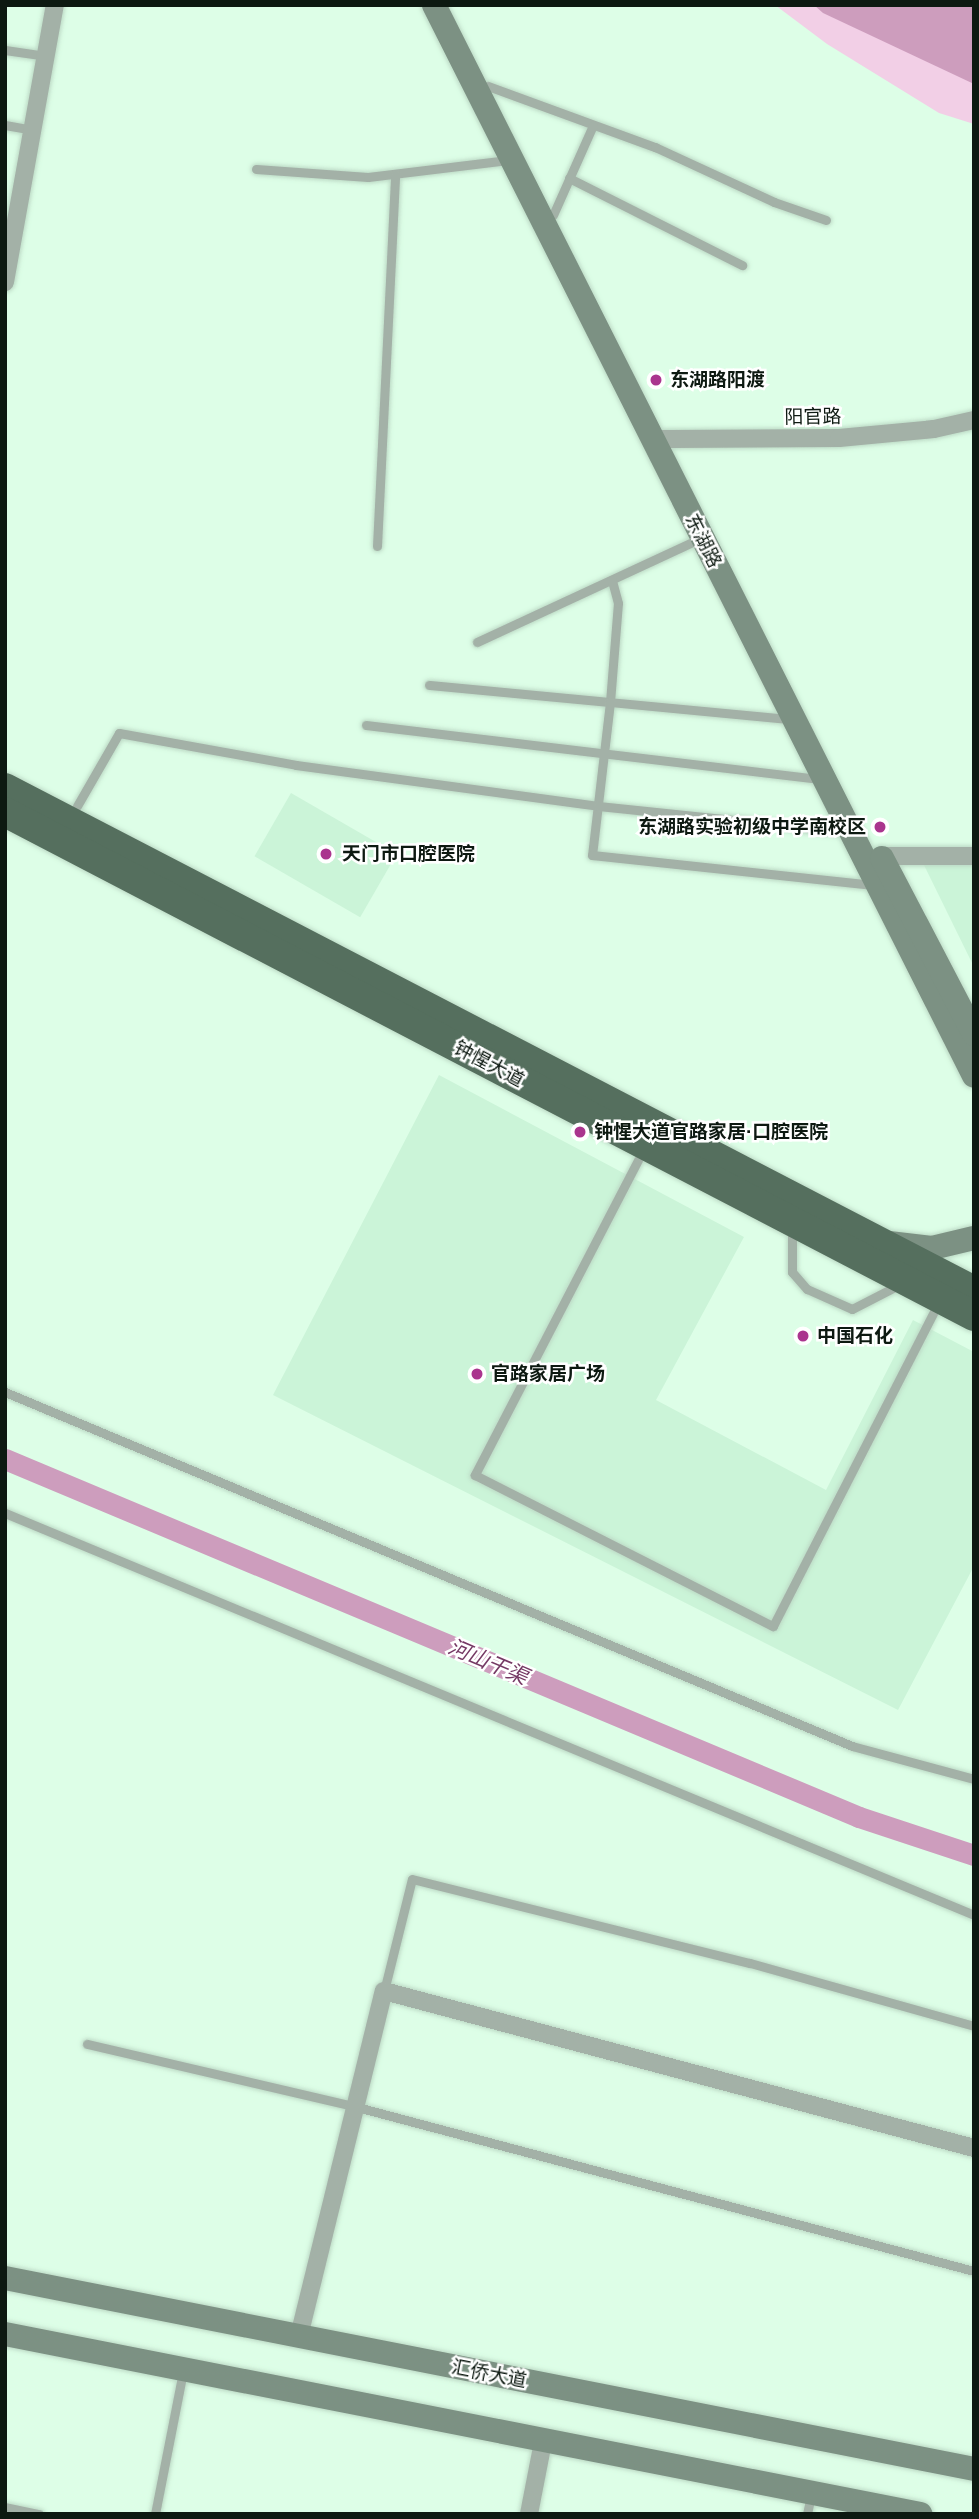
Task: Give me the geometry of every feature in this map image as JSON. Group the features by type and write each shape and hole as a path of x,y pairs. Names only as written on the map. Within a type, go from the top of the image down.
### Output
{"highway":[{"path":"5,769 490,1031"},
{"name":"钟惺大道","path":"5,788 490,1031 874,1240 974,1291"},
{"name":"钟惺大道","path":"5,812 974,1316"},
{"path":"5,831 729,1207 792,1222"}],"main road":[{"name":"东湖路","path":"434,5 510,160 882,856 974,1034"},
{"name":"东湖路","path":"449,5 553,215 659,439 702,538 974,1076"},
{"path":"874,1240 932,1248 974,1238"},
{"name":"汇侨大道","path":"5,2278 974,2469"},
{"path":"5,2334 543,2442 809,2503 920,2514"}],"street":[{"path":"5,282 11,222 33,130 55,5"},
{"name":"阳官路","path":"659,439 838,438 934,429 974,420"},
{"path":"882,856 974,856"},
{"path":"299,2336 384,1991 974,2148"},
{"path":"529,2514 543,2442"}],"lane":[{"path":"5,50 46,56"},
{"path":"488,86 593,125 826,220"},
{"path":"5,125 33,130"},
{"path":"553,215 593,125"},
{"path":"256,169 396,174 510,160"},
{"path":"377,546 396,174"},
{"path":"569,178 741,265"},
{"path":"477,642 702,538"},
{"path":"612,580 618,603 610,702 592,855 878,886"},
{"path":"429,685 793,719"},
{"path":"366,725 604,756 824,779"},
{"path":"77,806 118,733 296,765 598,806 851,833"},
{"path":"638,1160 475,1475 773,1626 940,1299"},
{"path":"792,1222 792,1272 807,1289 852,1309 905,1280"},
{"path":"5,1392 852,1746 974,1779"},
{"path":"5,1513 974,1915"},
{"path":"384,1991 412,1880 750,1963 974,2026"},
{"path":"87,2044 357,2108 974,2271"},
{"path":"155,2514 183,2370"},
{"path":"5,2507 39,2514"}],"shaded area":[{"path":"775,5 974,5 974,124 939,113 827,44"},
{"path":"814,5 974,5 974,84 823,13"},
{"name":"天门市口腔医院","path":"291,793 397,854 360,917 254,856"},
{"path":"922,861 974,861 974,967"},
{"name":"官路家居广场","path":"439,1075 744,1237 656,1400 826,1490 913,1320 974,1352 974,1566 898,1710 273,1395"}],"waterway":[{"name":"河山干渠","path":"5,1459 859,1817 974,1855"}],"place":[{"name":"东湖路阳渡","path":"656,380"},
{"name":"东湖路实验初级中学南校区","path":"880,827"},
{"name":"天门市口腔医院","path":"326,854"},
{"name":"钟惺大道官路家居·口腔医院","path":"580,1132"},
{"name":"中国石化","path":"803,1336"},
{"name":"官路家居广场","path":"477,1374"}]}
